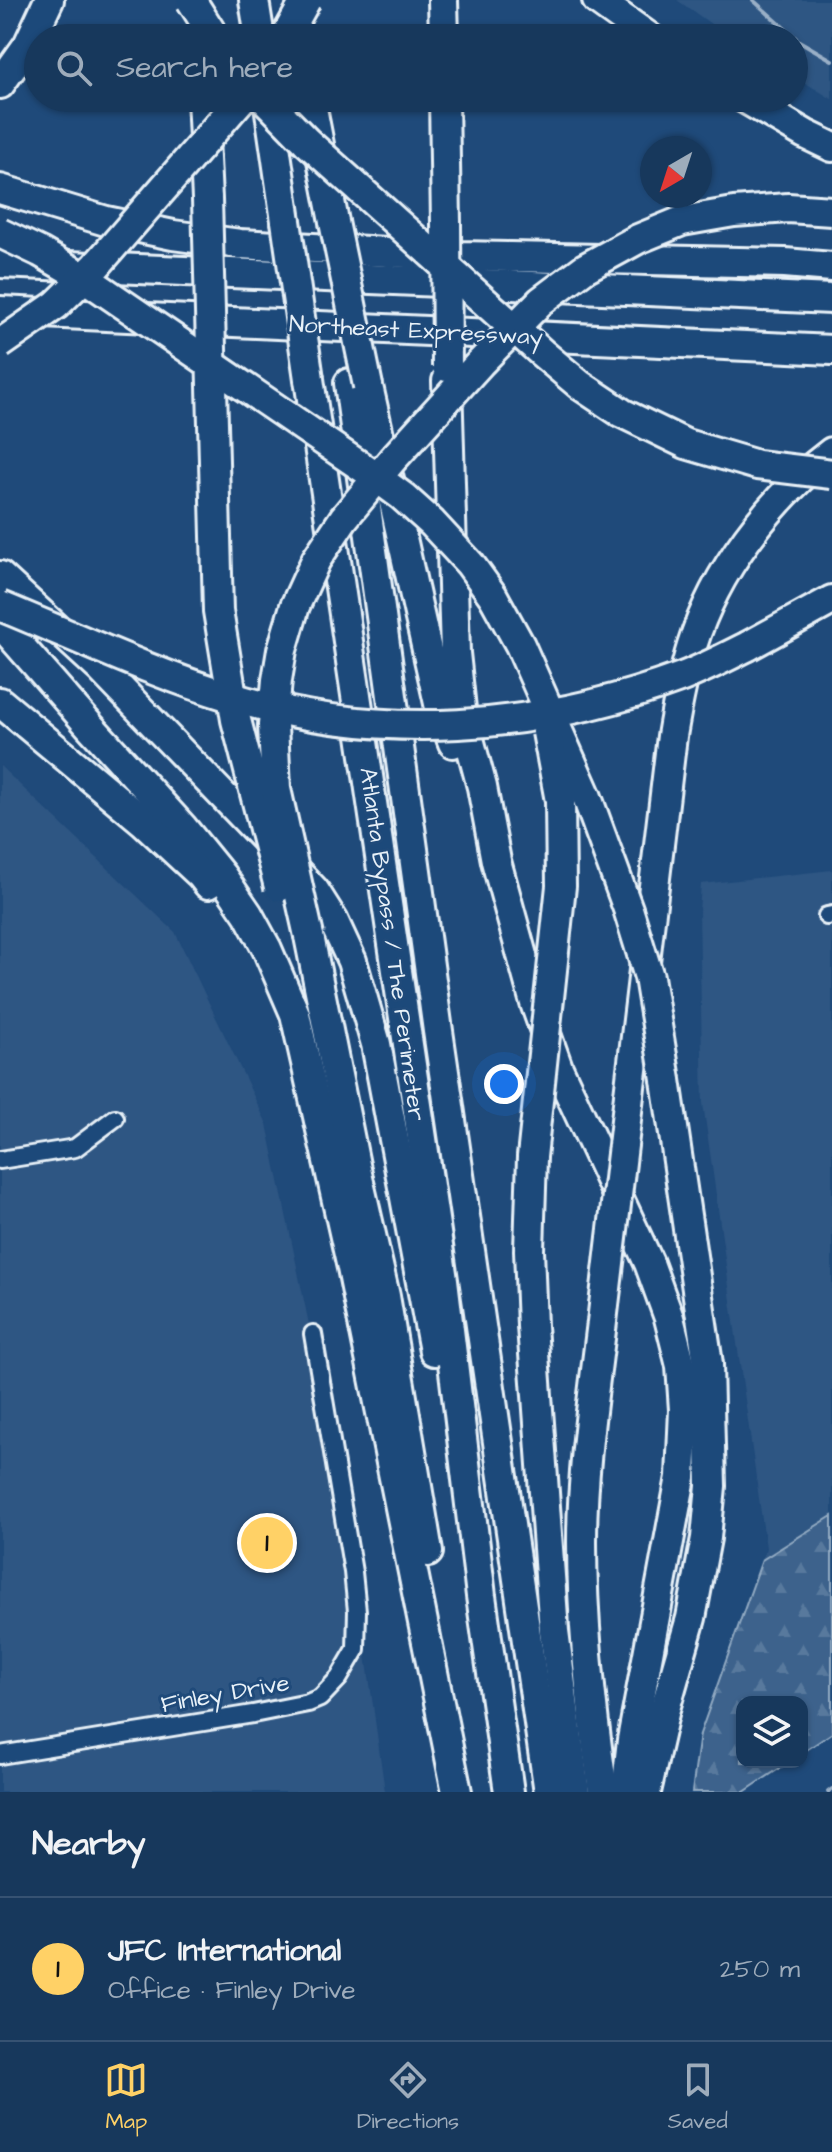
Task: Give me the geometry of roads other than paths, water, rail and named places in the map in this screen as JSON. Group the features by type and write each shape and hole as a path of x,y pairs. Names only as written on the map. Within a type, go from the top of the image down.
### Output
{"highway":[{"path":"38,24 49,0"},
{"path":"194,0 197,24"},
{"path":"194,0 207,24"},
{"path":"254,0 258,24"},
{"path":"293,0 297,24"},
{"path":"293,24 306,0"},
{"path":"443,0 444,24"},
{"path":"597,0 630,24"},
{"path":"0,84 24,51"},
{"path":"203,112 218,611 236,720 300,934"},
{"path":"0,344 56,305 96,266 230,112"},
{"name":"Atlanta Bypass / The Perimeter","path":"268,112 443,1280 481,1596 509,1792"},
{"path":"279,112 307,142 542,353 580,385 622,413 686,444 757,465 832,474"},
{"name":"Atlanta Bypass / The Perimeter","path":"311,112 358,385 440,1047 549,1792"},
{"path":"444,112 455,653 461,709 482,787 496,861 535,1003 558,1068 649,1263 669,1318 681,1366 684,1410 681,1477 632,1740 626,1792"},
{"path":"768,112 832,147"},
{"path":"0,323 63,280 139,211 184,164"},
{"path":"0,189 106,221 173,235 240,244 461,256 785,263 832,267"},
{"path":"459,1792 444,1645 385,1296 355,1165 332,1092 300,934 276,789 273,725 282,650 295,606 316,560 344,518 480,363 541,301 585,268 638,239 682,221 734,212 788,208 832,211"},
{"path":"0,233 40,252 123,303 402,496 432,523 470,564 493,596 520,645 587,797 632,921 653,996 708,1364 711,1486 706,1538 691,1618 646,1792"},
{"name":"Northeast Expressway","path":"0,263 832,299"},
{"name":"Northeast Expressway","path":"0,311 832,350"},
{"path":"358,385 440,708 496,861"},
{"path":"603,1792 587,1663 582,1542 586,1452 672,736 693,643 712,597 737,553 769,510 832,452"},
{"path":"0,576 133,702 314,890 333,920 352,961 376,1044 481,1596"},
{"path":"0,606 161,672 279,710 367,723 456,725 542,716 621,697 685,676 832,600"},
{"path":"0,623 222,876 267,949 295,1014 356,1284 459,1792"},
{"path":"539,688 560,801 561,886 532,1157 529,1250 554,1631 575,1792"},
{"path":"0,702 144,822 201,875 252,945 283,1013 312,1090"}],"street":[{"path":"0,1160 75,1148 115,1118"},
{"name":"Finley Drive","path":"0,1755 308,1703 320,1698 339,1678 356,1649 357,1611 313,1334"}],"waterway":[{"path":"753,0 780,24"},
{"path":"808,46 832,60"},
{"path":"828,1792 832,1789"}],"place":[{"name":"JFC International","path":"267,1543"}]}
